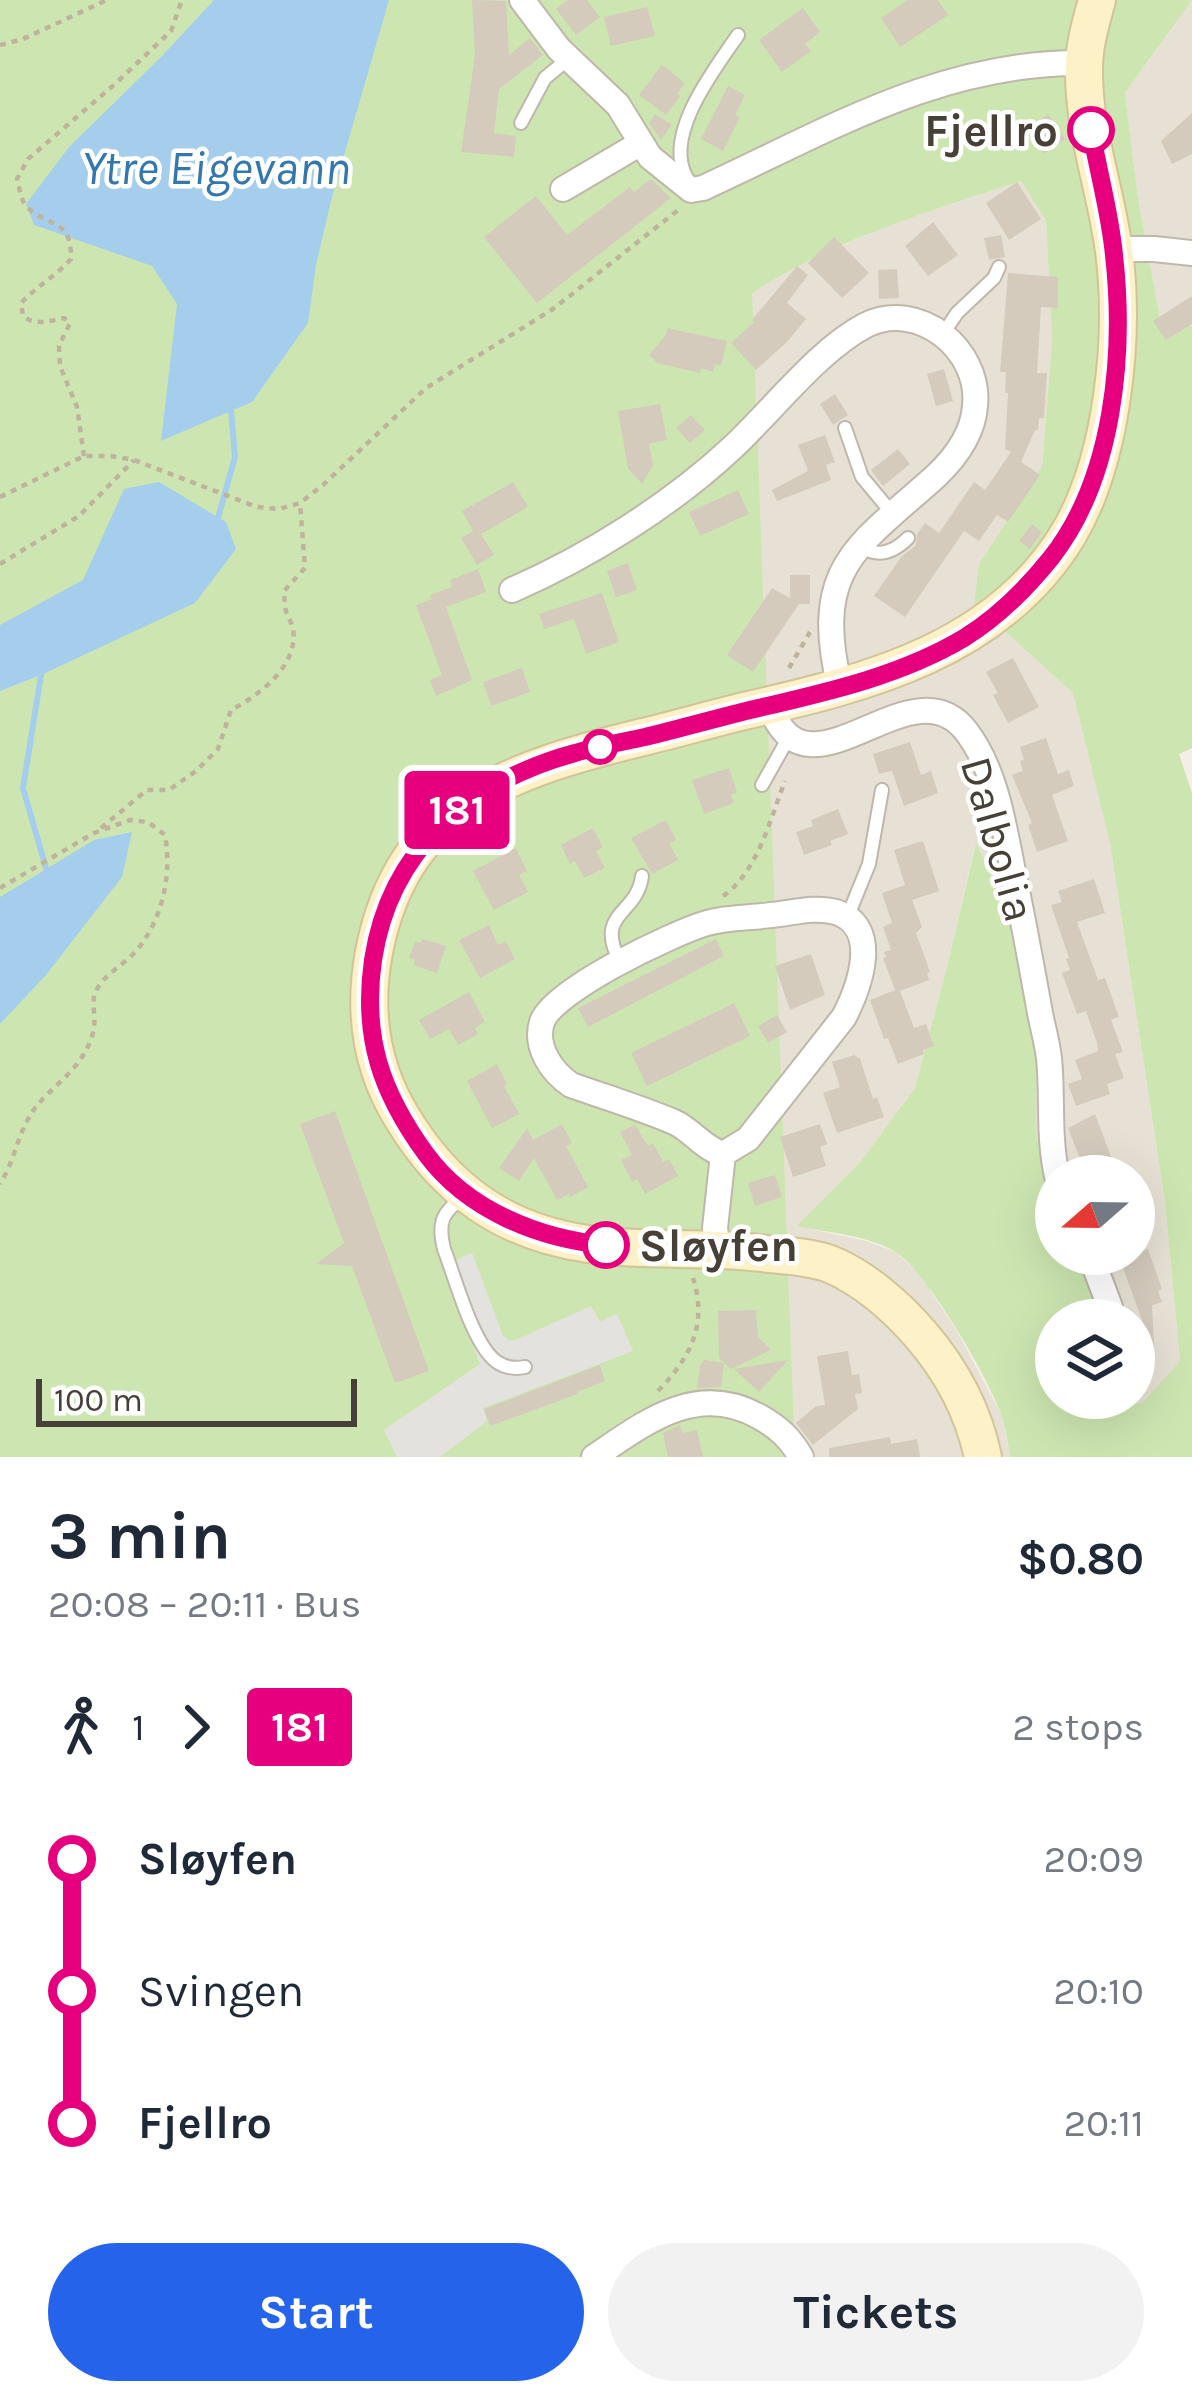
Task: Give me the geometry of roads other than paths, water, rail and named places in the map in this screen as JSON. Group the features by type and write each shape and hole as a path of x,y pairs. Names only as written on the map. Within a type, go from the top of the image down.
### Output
{"street":[{"path":"522,0 569,58 608,94 650,157 691,190 934,85 1053,63 1084,63"},
{"path":"983,1457 966,1402 922,1337 886,1301 834,1266 718,1250 586,1243 511,1222 466,1195 435,1166 395,1108 382,1078 368,1004 381,923 400,876 438,826 467,802 517,774 574,753 785,728 840,688 908,665 986,623 1031,582 1068,534 1099,455 1111,398 1117,306 1114,249 1090,125 1084,63 1097,0"},
{"path":"563,189 641,143"},
{"path":"1114,249 1192,253"},
{"path":"512,590 578,560 698,477 825,355 866,326 888,318 910,319 929,325 961,353 975,389 970,429 946,466 858,545 837,584 830,620 840,688"},
{"name":"Dalbolia","path":"785,728 830,742 916,710 932,709 946,714 969,735 997,802 1033,967 1048,1050 1054,1155"},
{"path":"810,909 848,918 860,933 862,969 844,1017 748,1139 723,1154 677,1124 571,1085 556,1075 546,1058 542,1023 550,1007 565,994 702,924 810,909"},
{"path":"718,1250 723,1154"},
{"path":"594,1457 660,1415 699,1402 746,1409 787,1435 801,1457"}],"lane":[{"path":"703,188 686,177 679,153 694,103 738,35"},
{"path":"521,123 545,78 569,58"},
{"path":"943,335 999,267"},
{"path":"845,428 862,476 892,513"},
{"path":"858,545 881,553 898,548 908,538"},
{"path":"762,785 785,728"},
{"path":"848,918 869,864 882,790"},
{"path":"620,963 611,942 612,925 639,892 642,876"},
{"path":"466,1195 442,1218 444,1249 483,1348 496,1362 514,1369 525,1367"}],"water":[{"name":"Ytre Eigevann","path":"214,0 389,0 332,197 308,323 252,402 161,441 177,304 152,266 34,225 26,204 69,147"},
{"path":"159,482 226,522 236,549 195,603 0,691 0,625 83,580 124,489"},
{"path":"132,832 122,877 46,975 0,1024 0,897 94,840"}],"waterway":[{"path":"218,518 235,457 231,410"},
{"path":"41,675 23,788 46,868"}],"place":[{"name":"Fjellro","path":"1091,130"},
{"name":"Sløyfen","path":"606,1245"}]}
